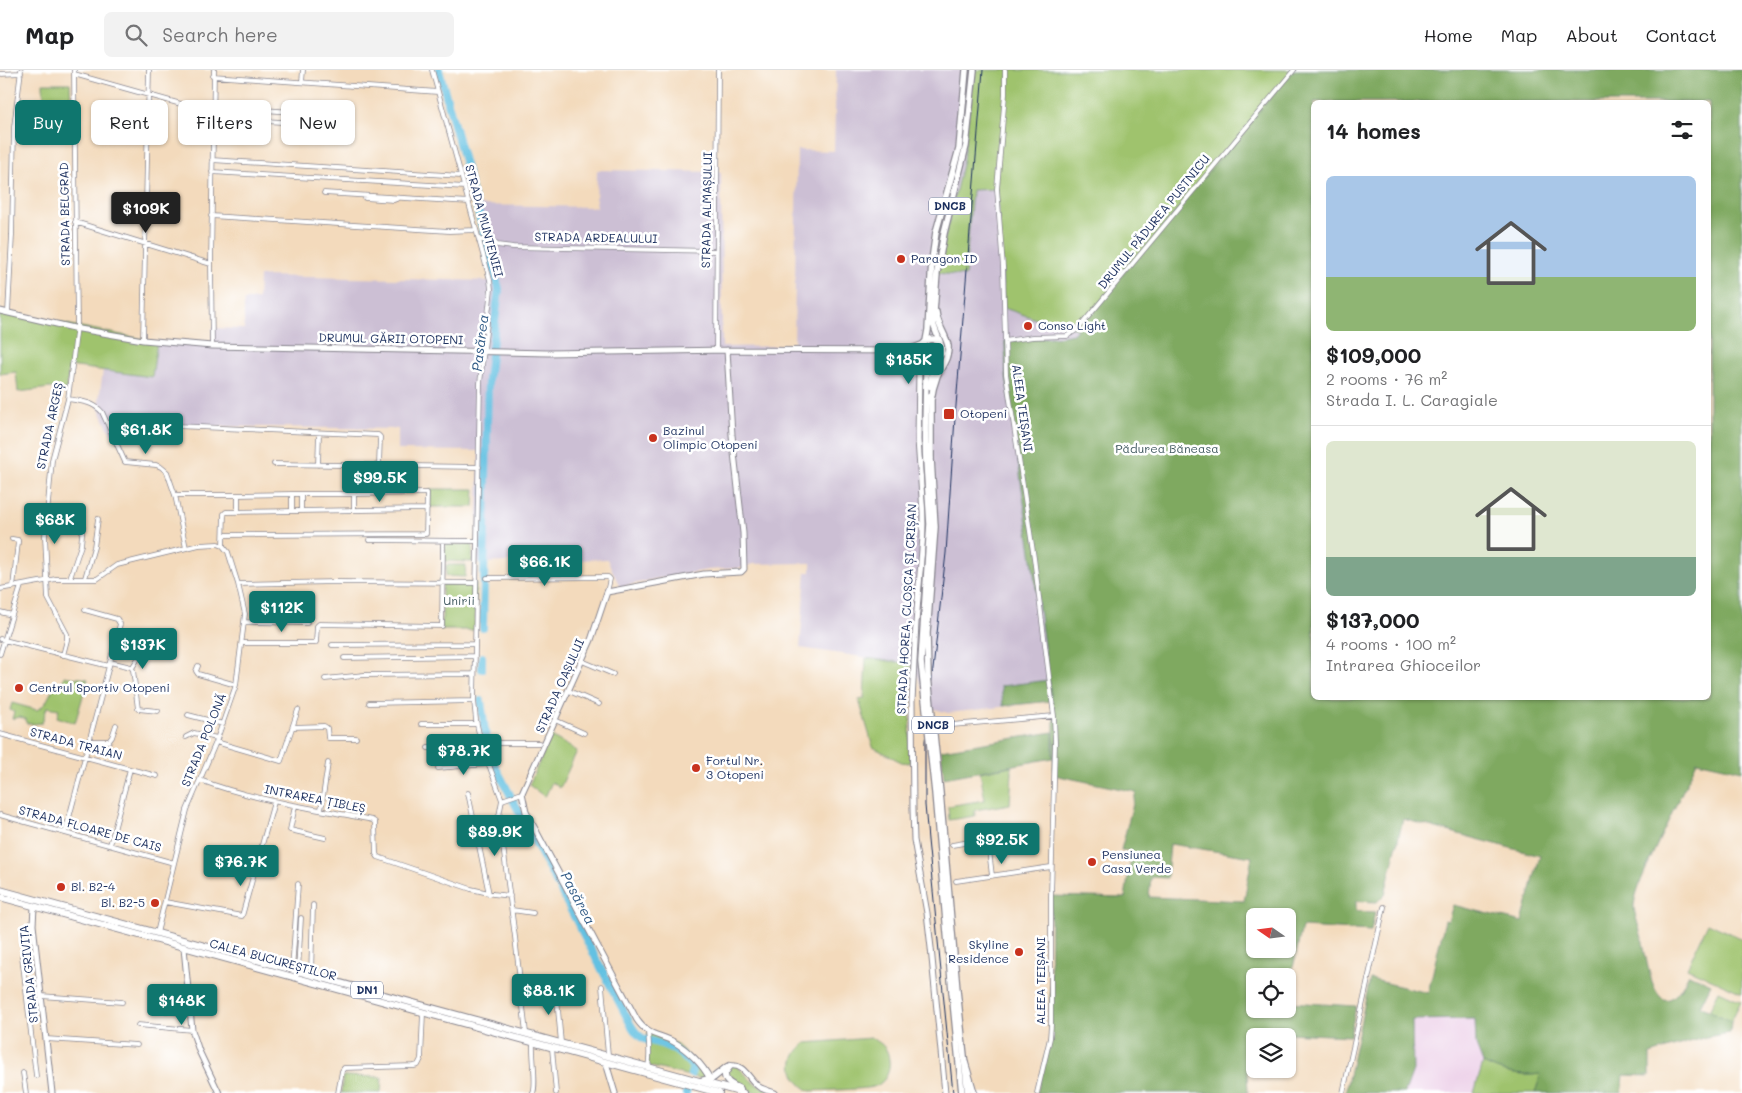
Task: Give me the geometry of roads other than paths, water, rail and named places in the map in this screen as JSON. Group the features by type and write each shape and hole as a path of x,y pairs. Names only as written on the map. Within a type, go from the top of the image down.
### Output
{"highway":[{"name":"CALEA BUCUREȘTILOR","path":"0,890 648,1066 716,1092"},
{"name":"CALEA BUCUREȘTILOR","path":"0,897 606,1063 697,1084"},
{"path":"965,1063 974,1093"},
{"path":"706,1093 697,1084 710,1079 730,1066"},
{"path":"730,1066 725,1075 727,1081 748,1093"},
{"name":"DN1","path":"697,1084 743,1093"}],"main road":[{"name":"DNCB","path":"923,355 921,350 928,330 933,253 940,215 958,149 966,70"},
{"name":"DNCB","path":"939,358 943,350 933,324 937,273 944,232 966,146 974,70"},
{"path":"931,400 934,384 948,350 946,338 936,317 936,290"},
{"path":"924,343 934,339 940,342"},
{"path":"923,355 930,360 939,358"},
{"name":"STRADA HOREA, CLOȘCA ȘI CRIȘAN","path":"923,355 926,367 924,427 929,459"},
{"name":"STRADA HOREA, CLOȘCA ȘI CRIȘAN","path":"939,358 932,373 929,459 930,536 922,635 922,662 955,990 962,1093"},
{"name":"STRADA HOREA, CLOȘCA ȘI CRIȘAN","path":"955,990 965,1063"},
{"name":"DNCB","path":"965,1063 968,1093"}],"street":[{"path":"143,340 149,70"},
{"path":"213,100 214,70"},
{"path":"302,82 303,70"},
{"name":"STRADA MUNTENIEI","path":"432,70 480,240 491,289 480,383 474,700 476,724 481,744 502,800"},
{"name":"STRADA ALMAȘULUI","path":"716,350 718,70"},
{"name":"ALEEA TEIȘANI","path":"1005,70 1006,94 997,189 1003,267 1006,374 1034,558 1054,716 1055,743 1051,867 1051,1025 1050,1038 1037,1093"},
{"name":"DRUMUL PĂDUREA PUSTNICU","path":"1005,341 1033,337 1067,336 1078,329 1294,70"},
{"path":"0,74 21,72 14,127 8,313"},
{"path":"74,72 178,103"},
{"name":"STRADA BELGRAD","path":"74,72 77,329"},
{"path":"214,76 438,92"},
{"path":"212,145 210,264 212,346"},
{"path":"212,160 461,176"},
{"path":"212,172 465,187"},
{"path":"324,193 468,202"},
{"path":"344,196 394,200 399,198"},
{"path":"211,216 449,231 476,230"},
{"path":"76,222 210,264"},
{"name":"STRADA ARDEALULUI","path":"480,240 490,238 497,245 502,246 716,251"},
{"name":"DRUMUL GĂRII OTOPENI","path":"0,311 77,329 143,340 212,346 548,353 716,350 905,352 923,355"},
{"name":"STRADA ARGEȘ","path":"63,655 67,634 48,598 45,536 50,474 54,449 68,398 77,329"},
{"name":"DRUMUL GĂRII OTOPENI","path":"905,352 924,343"},
{"path":"487,578 608,577 610,579 607,592 704,574 741,572 744,569 742,524 732,434 727,350"},
{"name":"STRADA HOREA, CLOȘCA ȘI CRIȘAN","path":"923,355 919,368 918,418 923,537 912,701 913,809 914,840 927,913 945,1093"},
{"path":"68,398 93,404 102,412 122,460 128,464 156,465 164,469 169,476 175,495 186,548"},
{"path":"107,423 379,435 380,465"},
{"path":"318,465 319,432"},
{"path":"274,464 479,467"},
{"path":"175,495 426,493 426,534 224,536"},
{"path":"292,494 292,511"},
{"path":"301,494 301,511"},
{"path":"354,494 354,510"},
{"path":"238,495 238,512"},
{"path":"0,589 47,580 101,577 117,565 205,544 222,546 224,512 426,509"},
{"path":"85,578 94,547 98,519"},
{"path":"70,578 81,545 83,524"},
{"path":"12,539 18,540 13,588"},
{"path":"369,540 477,541"},
{"path":"242,643 315,643 317,626 319,624 442,626 442,541"},
{"name":"STRADA POLONĂ","path":"157,933 187,810 217,740 236,685 242,643 244,608 230,556 222,546"},
{"path":"238,584 476,583"},
{"path":"0,654 2,640 21,586"},
{"name":"STRADA OAȘULUI","path":"522,793 596,629 607,592"},
{"path":"64,832 120,622 114,618 85,610"},
{"path":"0,612 12,615"},
{"path":"244,622 307,623"},
{"path":"2,640 63,655 132,668"},
{"path":"332,645 475,644"},
{"path":"344,658 475,656"},
{"path":"132,668 137,660"},
{"path":"582,661 613,674"},
{"path":"198,666 196,671 198,674 236,685"},
{"path":"132,668 138,709 158,711"},
{"path":"325,678 364,675 474,674"},
{"path":"569,691 599,704"},
{"path":"369,703 474,700"},
{"path":"186,736 194,733 280,761 298,710"},
{"path":"188,715 223,724"},
{"path":"952,725 1054,716"},
{"path":"555,720 584,733"},
{"path":"421,724 476,724"},
{"path":"89,741 109,741 116,725"},
{"path":"293,727 324,726 327,728 328,738 356,738"},
{"name":"STRADA TRAIAN","path":"0,734 130,769 110,845"},
{"path":"428,748 461,747 464,745 490,743 539,743"},
{"path":"321,810 328,763"},
{"path":"438,768 488,764"},
{"path":"130,769 157,776"},
{"name":"INTRAREA ȚIBLEȘ","path":"200,780 241,794 274,802 374,820 376,854 378,857 461,886 489,894 510,896"},
{"path":"468,793 489,894"},
{"path":"526,1033 499,812 502,800 522,793 526,812 640,1025 648,1035 675,1043 702,1066 710,1079"},
{"path":"165,902 242,916 274,802"},
{"path":"295,806 290,830 325,838"},
{"name":"STRADA FLOARE DE CAIS","path":"0,815 174,863"},
{"path":"952,845 982,840 988,841 992,876"},
{"path":"956,881 1051,867"},
{"path":"295,971 298,884"},
{"path":"311,975 313,905"},
{"name":"STRADA GRIVIȚA","path":"34,907 33,925 52,1093"},
{"path":"1343,1093 1384,907"},
{"path":"512,910 533,913"},
{"path":"295,971 301,918"},
{"path":"184,948 192,1030 199,1051 219,1093"},
{"path":"36,951 24,953 22,956 36,1076"},
{"path":"602,986 608,1055"},
{"path":"556,988 561,1043"},
{"path":"41,996 122,1002"},
{"path":"151,1010 190,1013"},
{"path":"338,1093 344,1068 414,1066 418,1064 421,1060 423,1013"},
{"path":"138,1025 192,1030"},
{"path":"648,1035 650,1058 648,1066"},
{"name":"STRADA GRIVIȚA","path":"46,1039 136,1045"},
{"path":"533,1043 535,1090 533,1093"},
{"path":"552,1048 556,1093"},
{"path":"606,1063 615,1093"},
{"path":"730,1066 740,1068 759,1087 775,1093"},
{"path":"23,1073 26,1093"}],"waterway":[{"name":"Pasărea","path":"439,70 499,289 488,380 483,628"},
{"name":"Pasărea","path":"482,657 482,669"},
{"name":"Pasărea","path":"481,701 485,731 494,764 631,1025 639,1036 668,1047 682,1056 693,1067 691,1074"}],"railway":[{"path":"953,1093 925,805 925,741 946,553 983,70"}],"place":[{"name":"Paragon ID","path":"901,259"},
{"name":"Conso Light","path":"1028,326"},
{"name":"Otopeni","path":"949,414"},
{"name":"Bazinul Olimpic Otopeni","path":"653,438"},
{"name":"Centrul Sportiv Otopeni","path":"19,688"},
{"name":"Fortul Nr. 3 Otopeni","path":"696,768"},
{"name":"Pensiunea Casa Verde","path":"1092,862"},
{"name":"Bl. B2-4","path":"61,887"},
{"name":"Bl. B2-5","path":"155,903"},
{"name":"Skyline Residence","path":"1019,952"}],"park label":[{"name":"Pădurea Băneasa","path":"1167,449"},
{"name":"Unirii","path":"459,601"}]}
